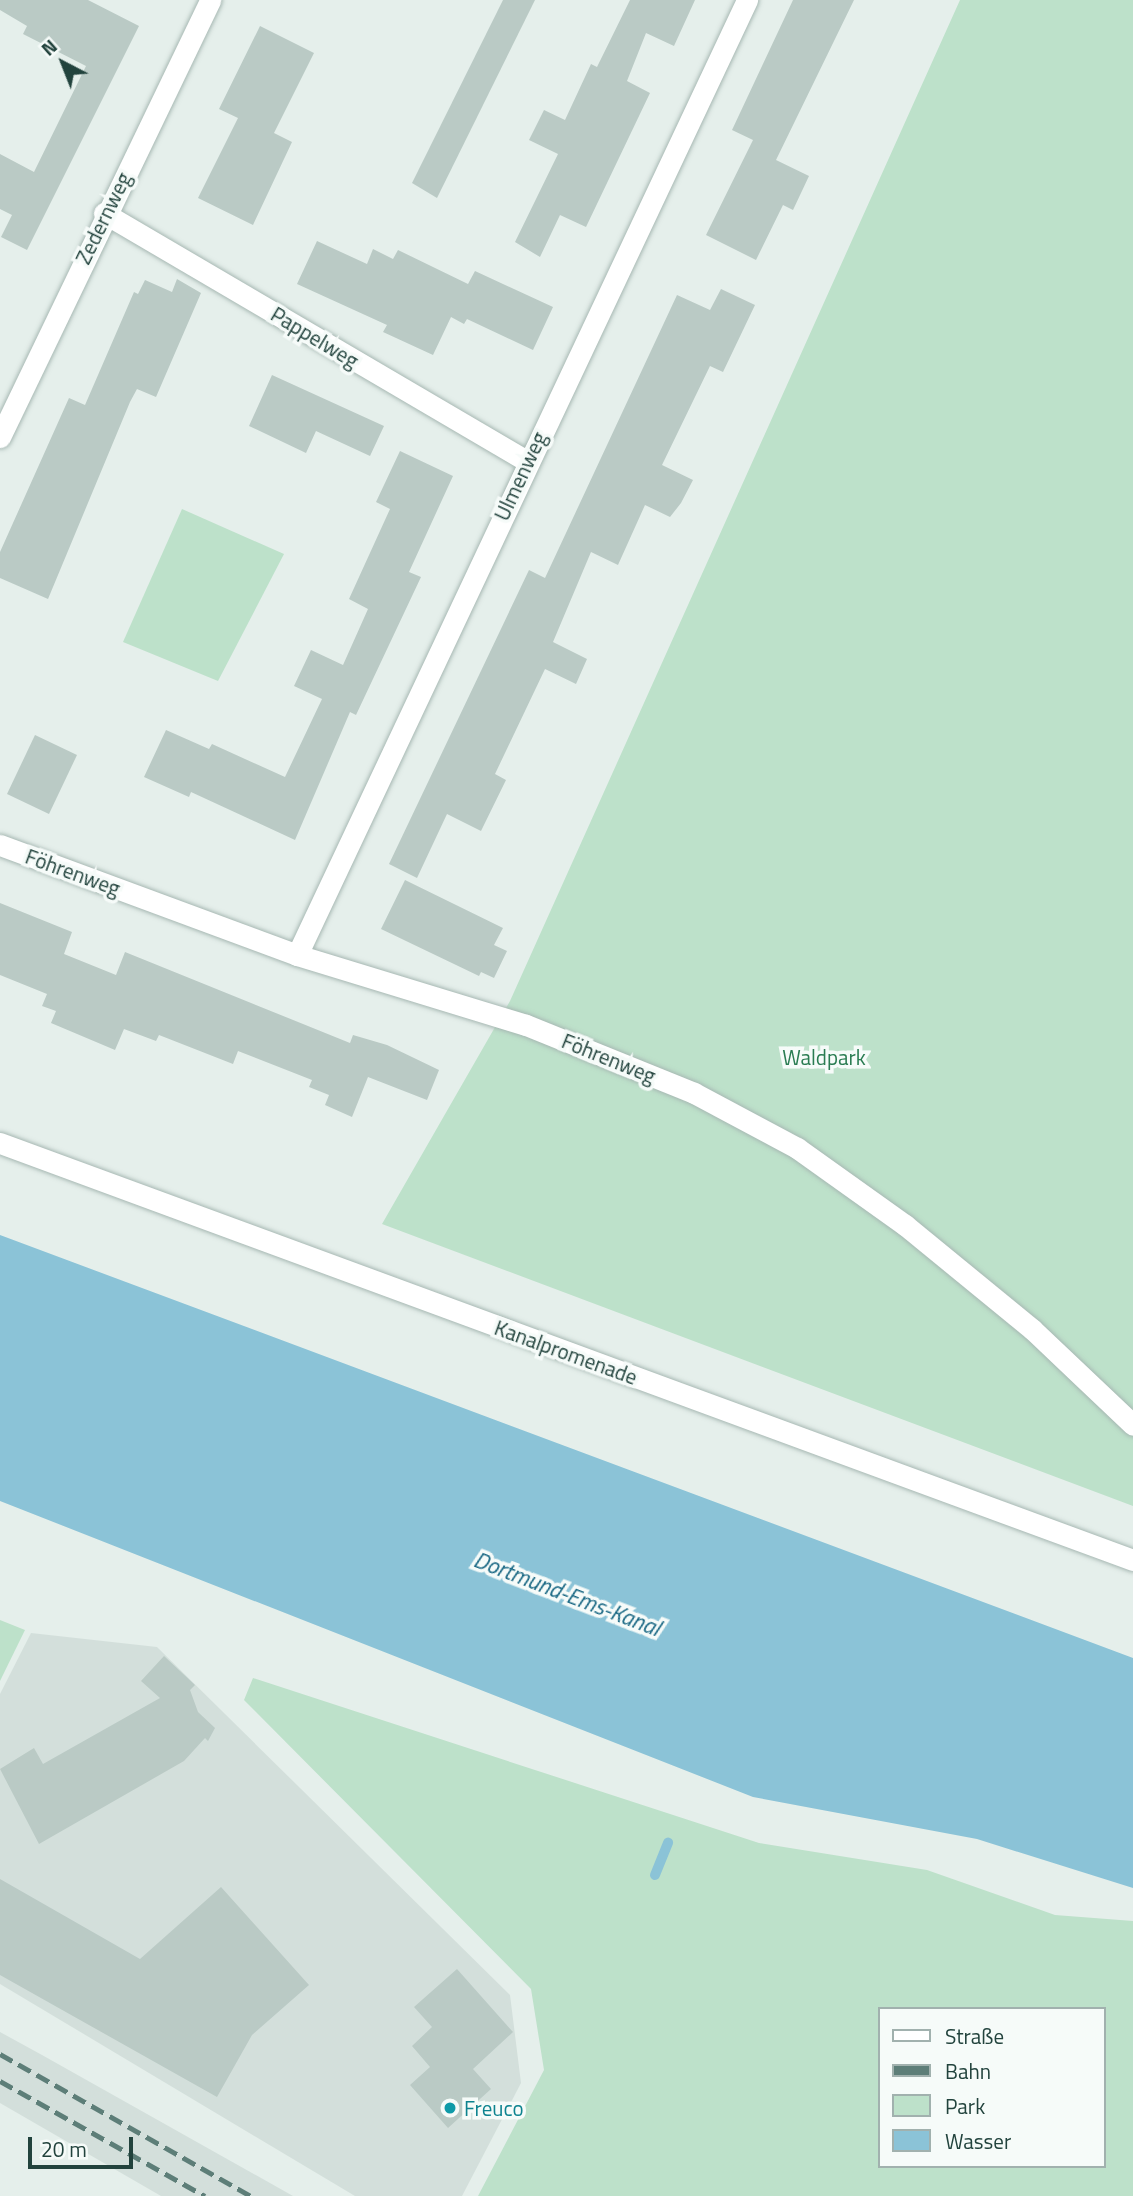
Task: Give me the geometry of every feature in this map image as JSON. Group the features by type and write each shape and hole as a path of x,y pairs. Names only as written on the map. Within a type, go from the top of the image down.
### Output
{"street":[{"name":"Ulmenweg","path":"297,955 526,461 747,0"},
{"name":"Zedernweg","path":"0,437 201,3"},
{"name":"Pappelweg","path":"104,212 526,461"},
{"name":"Föhrenweg","path":"0,845 297,955 526,1025 630,1065 797,1148 905,1225 1021,1320 1133,1425"},
{"name":"Kanalpromenade","path":"0,1143 1133,1560"}],"shaded area":[{"path":"31,1633 157,1647 510,1995 521,2083 462,2196 355,2196 0,1984 0,1694"},
{"path":"0,2032 293,2196 161,2196 0,2103"}],"green space":[{"name":"Waldpark","path":"960,0 1133,0 1133,1506 382,1224 510,1001"},
{"path":"182,509 284,554 218,681 123,642"},
{"path":"0,1620 25,1630 0,1681"},
{"path":"253,1678 759,1843 927,1870 1055,1915 1133,1921 1133,2196 478,2196 544,2070 531,1989 244,1700"}],"water":[{"name":"Dortmund-Ems-Kanal","path":"0,1235 1133,1658 1133,1888 977,1839 753,1797 0,1501"}],"building":[{"path":"0,0 88,0 139,26 27,250 1,237 12,215 0,209 0,154 34,172 86,66 23,34 27,26 0,10"},
{"path":"503,0 535,0 437,198 412,183"},
{"path":"630,0 695,0 674,46 646,33 627,81 650,93 586,227 560,215 540,257 515,242 558,154 529,140 544,110 565,120 591,64 597,67"},
{"path":"793,0 854,0 776,160 809,176 793,210 783,205 756,260 706,235 753,140 732,130"},
{"path":"260,26 314,53 274,133 292,142 253,225 198,198 238,118 219,109"},
{"path":"317,241 367,264 373,249 393,259 398,250 468,284 475,271 553,307 533,350 467,319 464,324 451,317 433,355 383,332 387,325 297,284"},
{"path":"177,279 201,293 156,397 137,389 130,402 48,599 0,578 0,552 69,398 85,405 134,292 138,294 145,280 172,292"},
{"path":"721,289 755,305 723,372 710,366 662,465 693,480 681,503 670,517 645,505 618,565 591,552 553,642 587,659 576,684 545,669 495,774 506,780 481,831 447,814 417,878 389,864 529,570 545,578 677,295 710,310"},
{"path":"272,375 384,426 370,456 316,431 306,453 249,426"},
{"path":"400,451 453,476 409,572 421,577 356,715 350,712 295,840 191,792 189,797 144,777 166,730 209,749 212,744 285,777 322,699 294,686 311,650 343,665 368,609 349,599 390,509 376,502"},
{"path":"35,735 77,755 49,814 7,794"},
{"path":"405,880 503,928 494,945 507,951 494,978 481,972 479,976 381,929"},
{"path":"0,903 72,932 64,954 116,975 125,952 350,1043 353,1035 387,1045 439,1070 427,1100 368,1077 352,1117 325,1105 329,1095 309,1087 312,1080 238,1051 233,1064 159,1035 156,1041 124,1029 115,1050 51,1023 56,1011 42,1006 47,994 0,975"},
{"path":"164,1656 195,1685 190,1690 198,1712 215,1728 208,1741 205,1738 184,1761 39,1844 0,1769 34,1748 43,1764 160,1698 141,1681"},
{"path":"0,1879 140,1959 221,1887 309,1985 252,2035 217,2097 0,1975"},
{"path":"457,1969 513,2032 473,2069 491,2089 448,2128 410,2085 430,2067 412,2046 432,2027 414,2007"}],"waterway":[{"path":"655,1875 668,1843"}],"railway":[{"path":"0,2054 251,2196"},
{"path":"0,2081 205,2196"}],"place":[{"name":"Freuco","path":"450,2108"}]}
